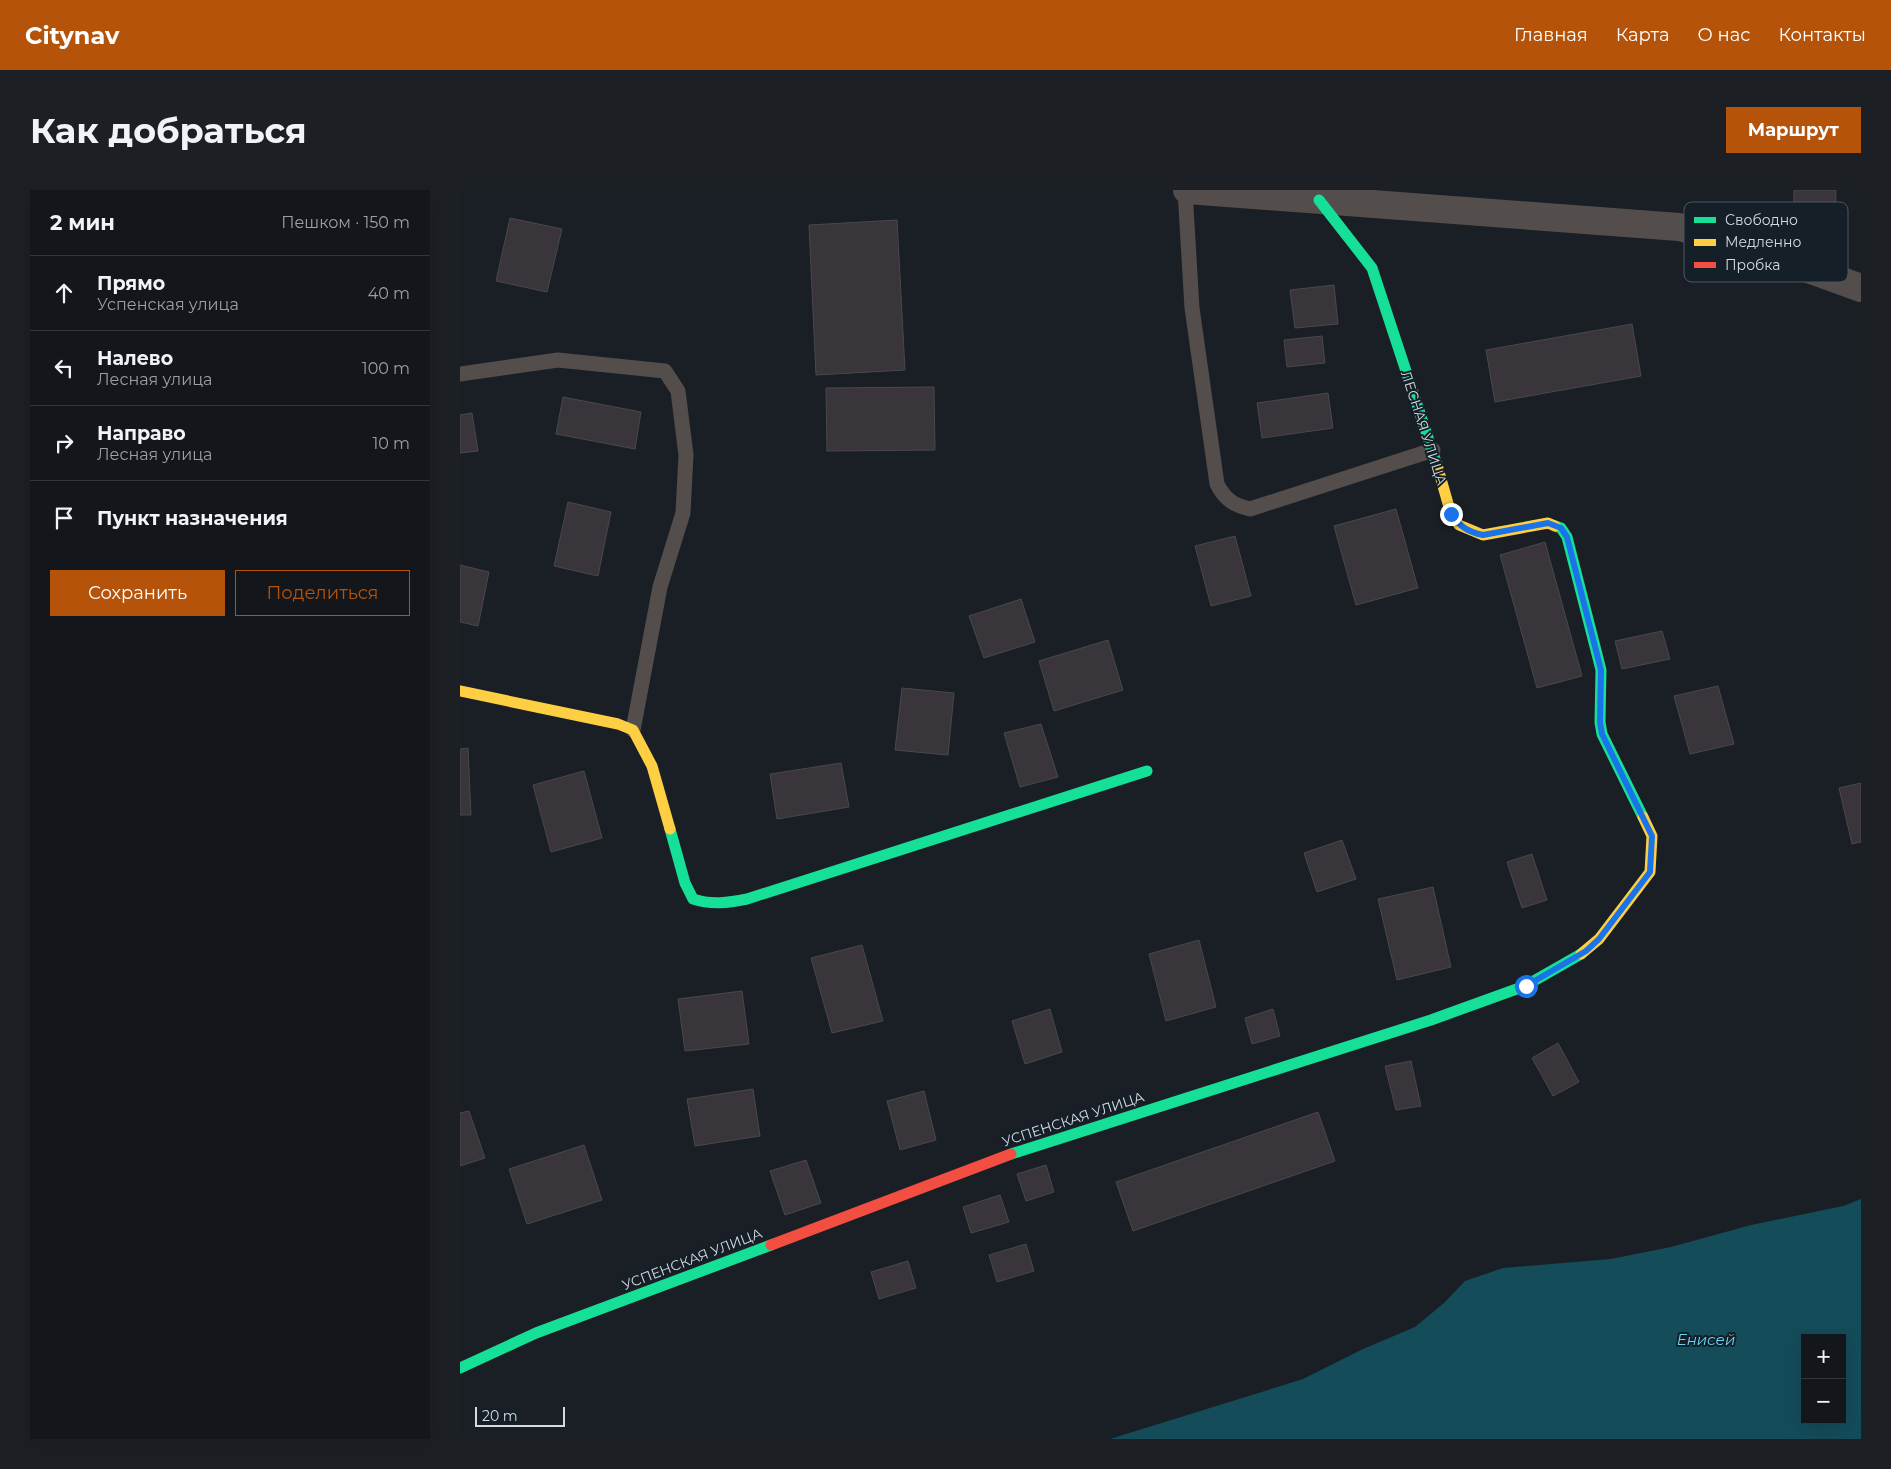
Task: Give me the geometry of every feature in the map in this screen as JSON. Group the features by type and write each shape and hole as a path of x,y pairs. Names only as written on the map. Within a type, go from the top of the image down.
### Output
{"street":[{"path":"1186,190 1684,228"},
{"name":"ЛЕСНАЯ УЛИЦА","path":"1319,200 1372,268 1433,450 1451,514 1458,525 1483,535 1548,523 1561,528 1567,537 1601,670 1600,722 1602,734 1652,836 1651,855"},
{"path":"1844,282 1861,288"},
{"path":"460,691 618,724 633,730 652,766 685,883 693,900 705,904 723,904 747,900 1147,771"},
{"name":"УСПЕНСКАЯ УЛИЦА","path":"460,1368 536,1334 1006,1156 1422,1024 1526,986 1586,951 1599,939 1650,872 1651,855"}],"lane":[{"path":"1186,190 1192,308 1217,484 1223,496 1235,505 1250,509 1433,450"},
{"path":"460,374 558,360 665,371 678,391 686,455 683,513 660,588 633,730"}],"water":[{"name":"Енисей","path":"1861,1199 1861,1439 1110,1439 1303,1379 1363,1349 1415,1327 1444,1303 1465,1281 1503,1268 1611,1259 1671,1247 1751,1225 1843,1206"}],"building":[{"path":"1794,190 1836,190 1836,202 1794,202"},
{"path":"510,218 562,229 547,292 496,281"},
{"path":"897,220 905,370 816,375 809,225"},
{"path":"1334,285 1338,324 1295,328 1290,290"},
{"path":"1632,324 1641,376 1495,402 1486,350"},
{"path":"1322,336 1325,363 1287,367 1284,340"},
{"path":"934,387 935,450 827,451 826,388"},
{"path":"1328,393 1333,428 1262,438 1257,403"},
{"path":"563,397 641,412 635,449 556,434"},
{"path":"472,413 478,451 460,453 460,415"},
{"path":"568,502 611,512 598,576 554,566"},
{"path":"1396,509 1418,588 1356,605 1334,526"},
{"path":"1235,536 1251,596 1211,606 1195,546"},
{"path":"1545,542 1582,676 1537,688 1500,555"},
{"path":"460,565 489,572 478,626 460,622"},
{"path":"1021,599 1035,642 984,658 969,616"},
{"path":"1662,631 1670,659 1622,669 1615,641"},
{"path":"1108,640 1123,690 1054,711 1039,661"},
{"path":"1718,686 1734,744 1690,754 1674,696"},
{"path":"902,688 954,693 948,755 895,750"},
{"path":"1041,724 1058,777 1020,787 1004,733"},
{"path":"468,748 471,815 460,815 460,749"},
{"path":"841,763 849,807 777,819 770,774"},
{"path":"584,771 602,838 551,852 533,785"},
{"path":"1861,783 1861,842 1852,844 1839,788"},
{"path":"1342,840 1356,879 1317,892 1304,853"},
{"path":"1532,854 1547,900 1522,908 1507,862"},
{"path":"1433,887 1451,967 1397,980 1378,899"},
{"path":"1199,940 1216,1007 1166,1021 1149,954"},
{"path":"862,945 883,1021 832,1033 811,958"},
{"path":"742,991 749,1044 685,1051 678,999"},
{"path":"1050,1009 1062,1052 1025,1064 1012,1021"},
{"path":"1273,1009 1280,1036 1252,1044 1245,1018"},
{"path":"1558,1043 1579,1082 1553,1096 1532,1058"},
{"path":"1411,1061 1421,1106 1396,1110 1385,1066"},
{"path":"753,1089 760,1136 695,1146 687,1099"},
{"path":"924,1091 936,1140 900,1150 887,1101"},
{"path":"469,1111 485,1158 460,1166 460,1113"},
{"path":"1318,1112 1335,1161 1133,1231 1116,1182"},
{"path":"584,1145 602,1200 527,1224 509,1169"},
{"path":"806,1160 821,1203 785,1215 770,1171"},
{"path":"1046,1165 1054,1192 1026,1201 1017,1174"},
{"path":"1000,1195 1009,1222 971,1233 963,1207"},
{"path":"1026,1244 1034,1271 997,1282 989,1255"},
{"path":"908,1261 916,1288 879,1299 871,1272"}],"traffic: fast":[{"path":"1319,200 1372,268 1437,465"},
{"path":"1555,526 1561,528 1567,537 1601,670 1600,722 1602,734 1643,817"},
{"path":"670,829 685,883 693,899 713,903 733,902 1147,771"},
{"path":"1011,1154 1431,1020 1525,986 1581,954"},
{"path":"460,1368 536,1333 771,1245"}],"traffic: slow":[{"path":"1437,465 1451,514 1459,525 1483,535 1548,523 1555,526"},
{"path":"460,691 618,724 633,730 652,766 670,829"},
{"path":"1581,954 1599,939 1650,872 1652,836 1643,817"}],"traffic: jam":[{"path":"771,1245 1011,1154"}],"route":[{"path":"1451,514 1458,525 1483,535 1548,523 1561,528 1567,537 1601,670 1600,722 1602,734 1652,836 1650,872 1599,939 1586,951 1526,986"}]}
